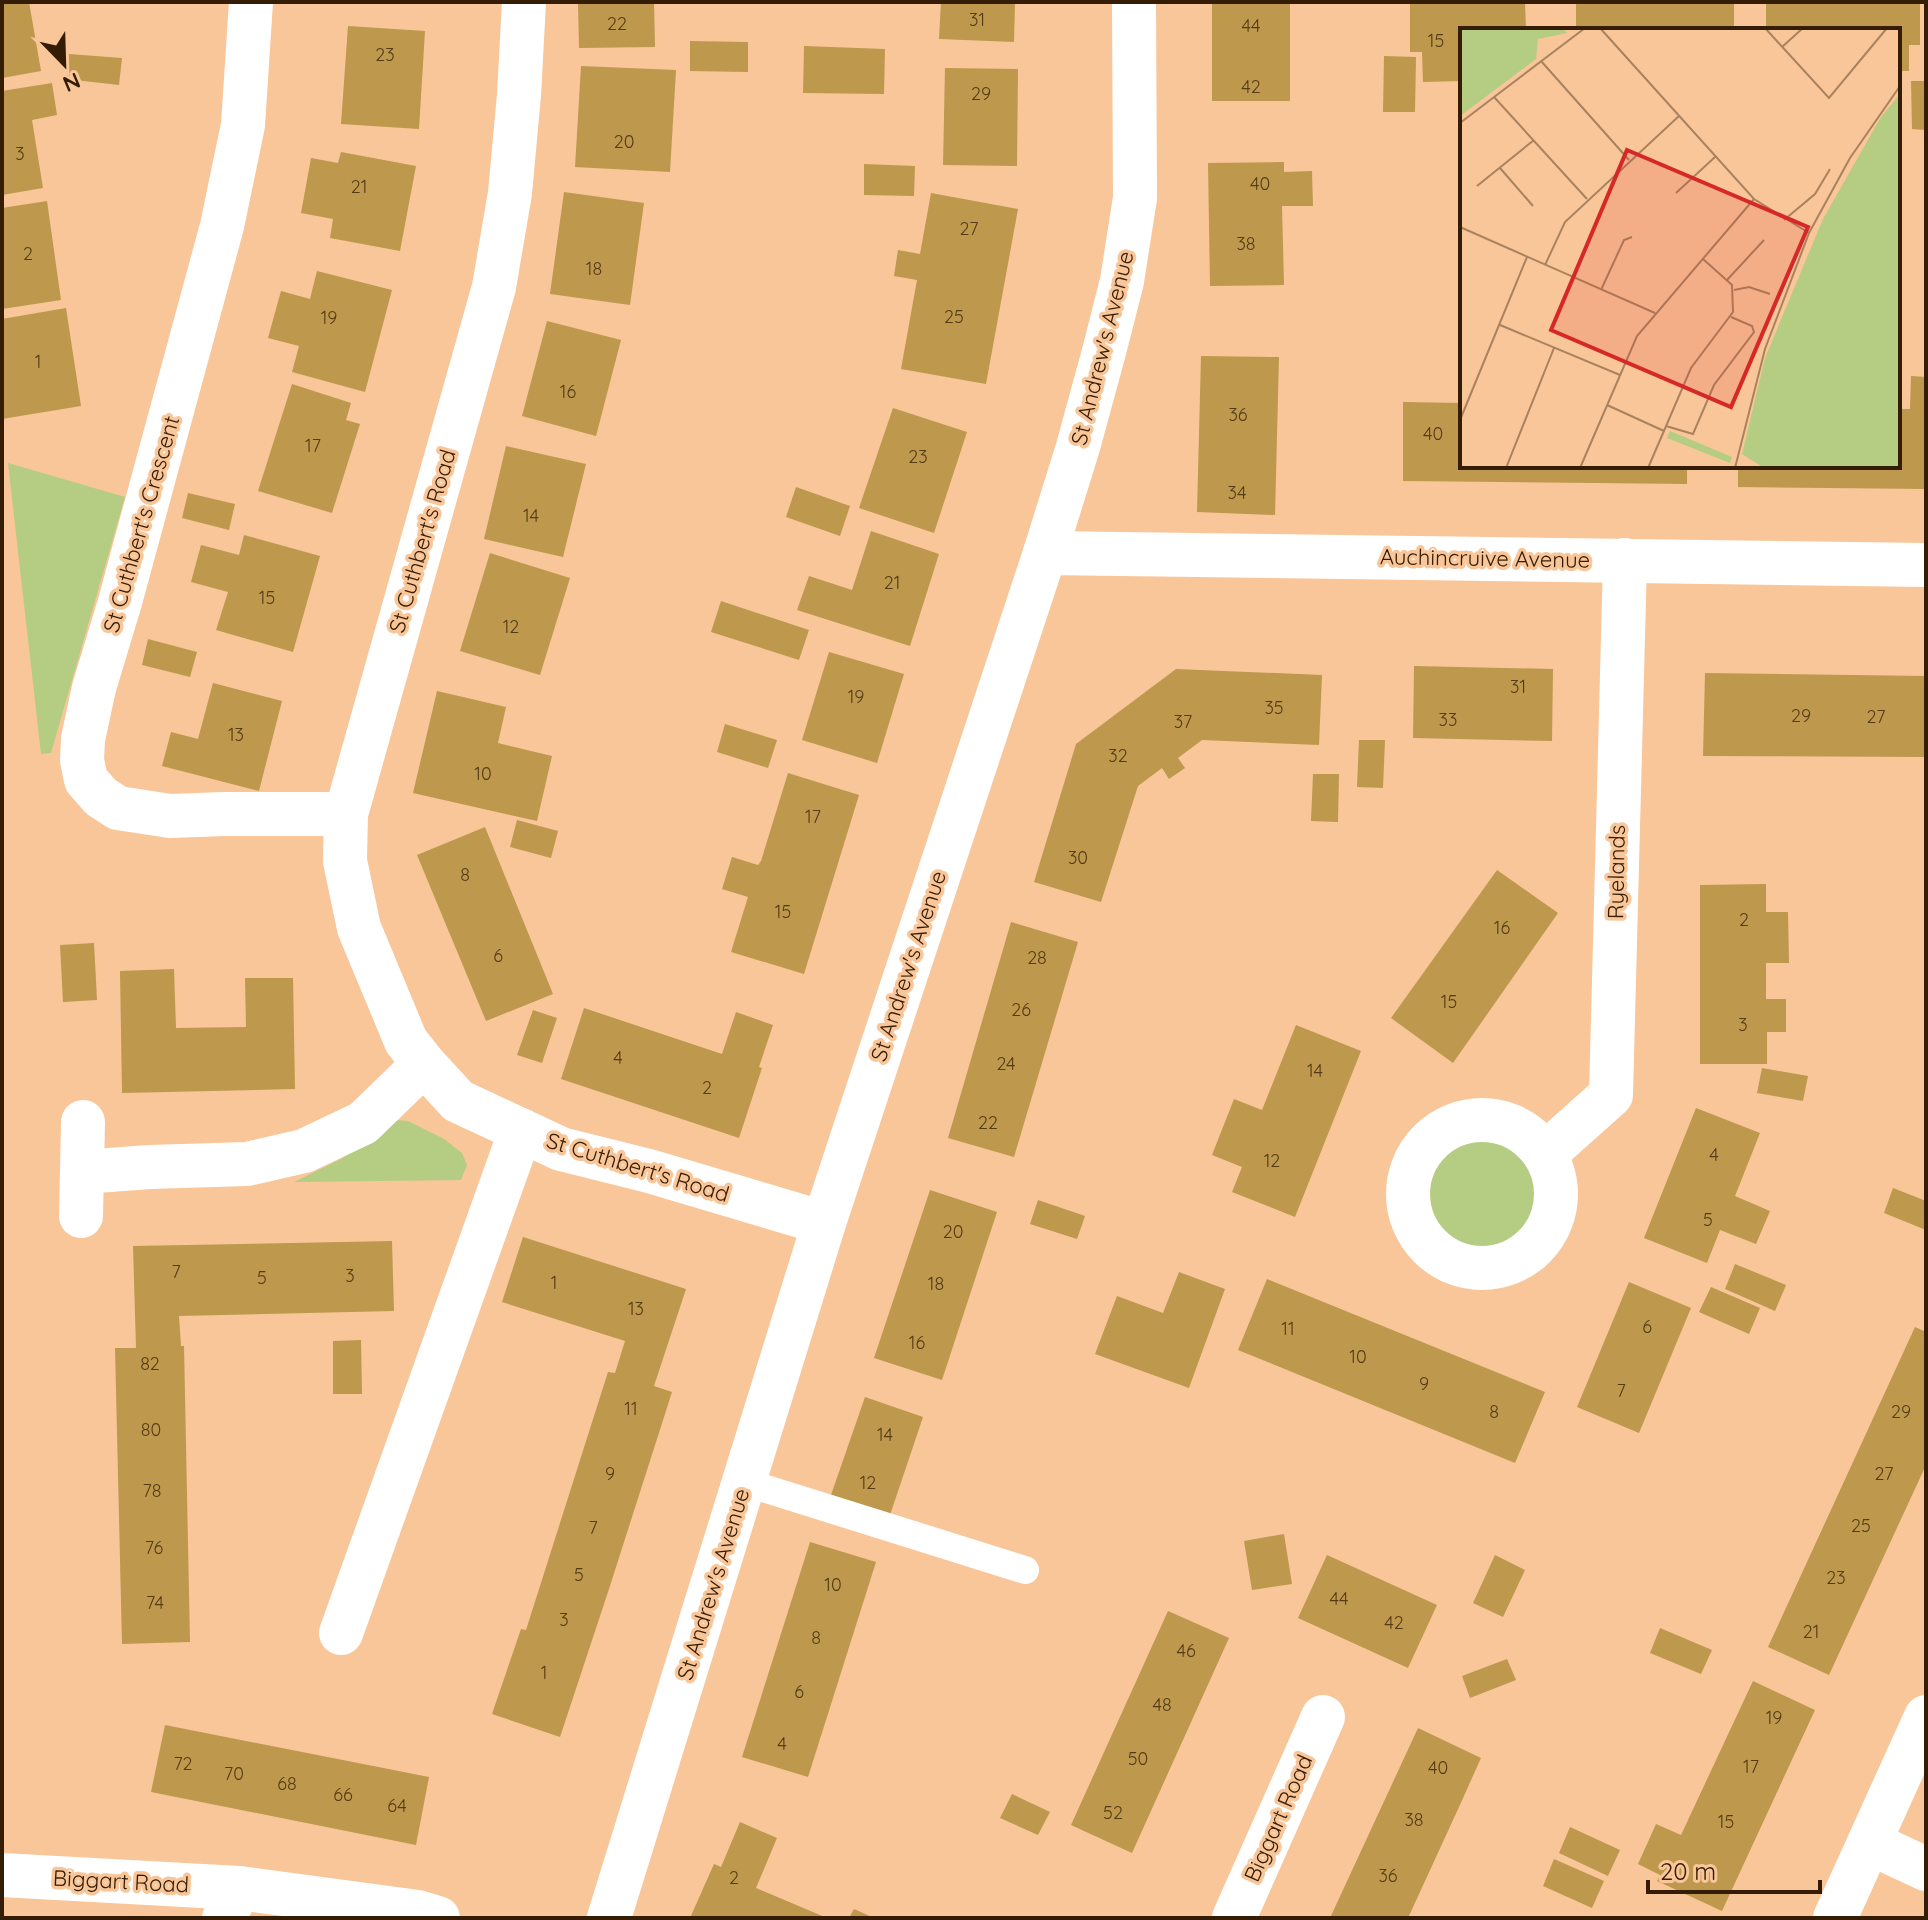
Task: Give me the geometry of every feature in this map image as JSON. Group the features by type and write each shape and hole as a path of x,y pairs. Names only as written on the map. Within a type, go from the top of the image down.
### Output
{"street":[{"name":"St Cuthbert's Crescent","path":"251,2 243,125 222,226 94,688 83,739 82,760 86,780 101,797 118,808 170,816 346,814"},
{"name":"St Cuthbert's Road","path":"524,2 510,193 494,287 346,814 345,861 359,928 406,1041 458,1101 561,1149 649,1171 824,1223"},
{"name":"St Andrew's Avenue","path":"609,1918 824,1223 1078,447 1122,281 1135,198 1134,2"},
{"name":"Auchincruive Avenue","path":"1045,553 1926,565"},
{"name":"Ryelands","path":"1545,1154 1611,1095 1625,560"},
{"path":"82,1172 247,1164 304,1151 363,1123 424,1064"},
{"path":"81,1216 83,1122"},
{"path":"341,1633 521,1130"},
{"name":"Biggart Road","path":"1234,1918 1323,1717"},
{"path":"1835,1918 1926,1717"},
{"path":"1870,1843 1926,1869"},
{"name":"Biggart Road","path":"2,1875 232,1903 418,1912 438,1918"}],"lane":[{"path":"744,1482 1025,1570"}],"green space":[{"path":"8,463 125,497 51,753 41,754"},
{"path":"393,1120 408,1121 444,1139 462,1153 467,1165 461,1180 294,1182 341,1159"},
{"path":"1483,1141 1503,1145 1521,1156 1532,1174 1536,1194 1532,1214 1521,1232 1503,1243 1483,1247 1463,1243 1445,1232 1434,1214 1430,1194 1434,1174 1445,1156 1463,1145"}],"building":[{"path":"2,2 29,2 41,71 2,78"},
{"path":"578,2 654,2 655,47 579,48"},
{"path":"941,2 1015,2 1014,42 939,39"},
{"path":"1212,2 1290,2 1290,101 1212,101"},
{"path":"1410,2 1525,2 1526,28 1460,28 1460,81 1423,82 1422,52 1410,52"},
{"path":"1576,2 1734,2 1734,28 1576,28"},
{"path":"1766,2 1920,2 1920,45 1909,45 1909,71 1900,71 1900,28 1766,28"},
{"path":"348,26 425,31 419,129 341,124"},
{"path":"690,41 748,42 748,72 690,71"},
{"path":"804,46 885,49 884,94 803,93"},
{"path":"69,54 122,58 119,85 66,79"},
{"path":"1384,56 1416,57 1415,112 1383,112"},
{"path":"581,66 676,70 670,172 575,167"},
{"path":"945,68 1018,69 1017,166 943,165"},
{"path":"1911,81 1926,81 1926,130 1912,129"},
{"path":"52,83 57,115 32,120 43,188 2,195 2,91"},
{"path":"341,152 416,166 400,251 330,238 333,219 301,213 311,158 338,163"},
{"path":"1284,162 1284,172 1312,171 1313,206 1282,206 1284,285 1210,286 1208,163"},
{"path":"864,164 915,166 914,196 864,195"},
{"path":"564,192 644,203 630,305 550,294"},
{"path":"931,193 1018,209 986,384 901,369 917,280 894,276 898,250 920,254"},
{"path":"47,201 61,300 2,309 2,208"},
{"path":"317,271 392,290 365,392 292,372 299,346 268,338 281,291 310,299"},
{"path":"66,308 81,406 2,419 2,319"},
{"path":"547,321 621,340 596,436 522,416"},
{"path":"1201,356 1279,357 1275,515 1197,512"},
{"path":"1911,376 1926,377 1926,489 1738,487 1738,468 1900,468 1900,409 1910,409"},
{"path":"292,384 351,403 346,420 360,424 332,513 258,491"},
{"path":"1403,402 1460,403 1460,468 1687,468 1687,484 1403,481"},
{"path":"893,408 967,432 934,533 859,508"},
{"path":"506,446 586,464 563,557 484,539"},
{"path":"796,487 850,506 840,536 786,517"},
{"path":"188,493 235,504 229,530 182,518"},
{"path":"871,531 939,554 910,646 797,610 809,576 852,590"},
{"path":"244,535 320,556 293,652 216,630 228,592 191,582 201,545 239,555"},
{"path":"490,553 570,578 540,675 460,651"},
{"path":"721,601 809,630 799,660 711,632"},
{"path":"148,639 197,652 190,677 142,665"},
{"path":"829,652 904,674 877,763 802,740"},
{"path":"1414,666 1553,669 1552,741 1413,738"},
{"path":"1176,669 1322,675 1319,745 1202,740 1178,758 1185,768 1169,779 1162,768 1138,786 1101,902 1034,882 1076,744"},
{"path":"1705,673 1926,676 1926,757 1703,756"},
{"path":"213,683 282,701 259,791 162,766 171,732 198,739"},
{"path":"437,691 506,707 498,743 552,756 537,821 413,793"},
{"path":"725,724 777,740 768,768 717,752"},
{"path":"1359,740 1385,740 1383,788 1357,787"},
{"path":"788,773 859,795 804,974 731,952 748,897 722,889 732,857 758,865 761,861"},
{"path":"1313,774 1339,774 1338,822 1311,821"},
{"path":"517,820 558,831 551,858 510,847"},
{"path":"485,827 553,994 486,1021 417,855"},
{"path":"1497,870 1558,913 1453,1063 1391,1018"},
{"path":"1766,884 1766,912 1788,912 1789,963 1766,963 1766,999 1786,999 1786,1032 1767,1032 1767,1064 1700,1064 1700,885"},
{"path":"1011,922 1078,942 1014,1157 948,1138"},
{"path":"94,943 97,1000 63,1002 60,945"},
{"path":"174,969 176,1028 246,1027 245,978 293,978 295,1089 122,1093 120,971"},
{"path":"584,1008 722,1054 736,1012 773,1025 739,1138 561,1079"},
{"path":"533,1010 557,1018 542,1063 517,1055"},
{"path":"1296,1025 1361,1051 1295,1217 1232,1192 1242,1167 1212,1155 1234,1099 1262,1110"},
{"path":"1762,1068 1808,1076 1803,1101 1757,1093"},
{"path":"1696,1108 1760,1133 1735,1196 1770,1211 1756,1244 1720,1230 1707,1263 1644,1238"},
{"path":"1893,1188 1926,1201 1926,1230 1884,1213"},
{"path":"930,1190 997,1212 942,1380 874,1358"},
{"path":"1038,1200 1085,1216 1077,1239 1030,1224"},
{"path":"523,1237 686,1289 654,1386 672,1392 560,1737 492,1714 521,1629 526,1630 608,1372 615,1373 625,1341 502,1302"},
{"path":"392,1241 394,1311 179,1316 181,1346 184,1346 190,1642 122,1644 115,1348 136,1348 133,1246"},
{"path":"1735,1264 1786,1285 1775,1311 1725,1289"},
{"path":"1179,1272 1225,1289 1189,1388 1095,1354 1117,1296 1163,1313"},
{"path":"1267,1279 1545,1392 1515,1463 1238,1350"},
{"path":"1629,1282 1691,1308 1639,1433 1577,1407"},
{"path":"1711,1287 1760,1308 1749,1334 1699,1312"},
{"path":"1915,1327 1926,1332 1926,1465 1829,1675 1768,1647"},
{"path":"361,1340 362,1394 333,1394 333,1341"},
{"path":"865,1397 923,1417 890,1515 831,1495"},
{"path":"1284,1534 1292,1584 1252,1590 1244,1541"},
{"path":"810,1542 876,1562 808,1777 742,1757"},
{"path":"1327,1555 1437,1605 1408,1668 1298,1618"},
{"path":"1495,1555 1525,1570 1503,1617 1473,1603"},
{"path":"1168,1611 1229,1638 1132,1853 1071,1825"},
{"path":"1660,1628 1712,1650 1701,1674 1650,1653"},
{"path":"1507,1659 1516,1680 1470,1698 1462,1676"},
{"path":"1753,1681 1815,1710 1722,1911 1657,1881 1660,1875 1638,1864 1656,1824 1681,1835"},
{"path":"165,1725 429,1777 416,1845 151,1792"},
{"path":"1418,1728 1481,1758 1408,1918 1330,1918"},
{"path":"1012,1794 1050,1812 1038,1835 1000,1818"},
{"path":"740,1822 777,1838 756,1888 827,1918 690,1918 714,1864 721,1867"},
{"path":"1570,1827 1620,1850 1608,1876 1559,1853"},
{"path":"1554,1859 1604,1881 1592,1908 1543,1886"},
{"path":"854,1909 874,1918 849,1918"}]}
